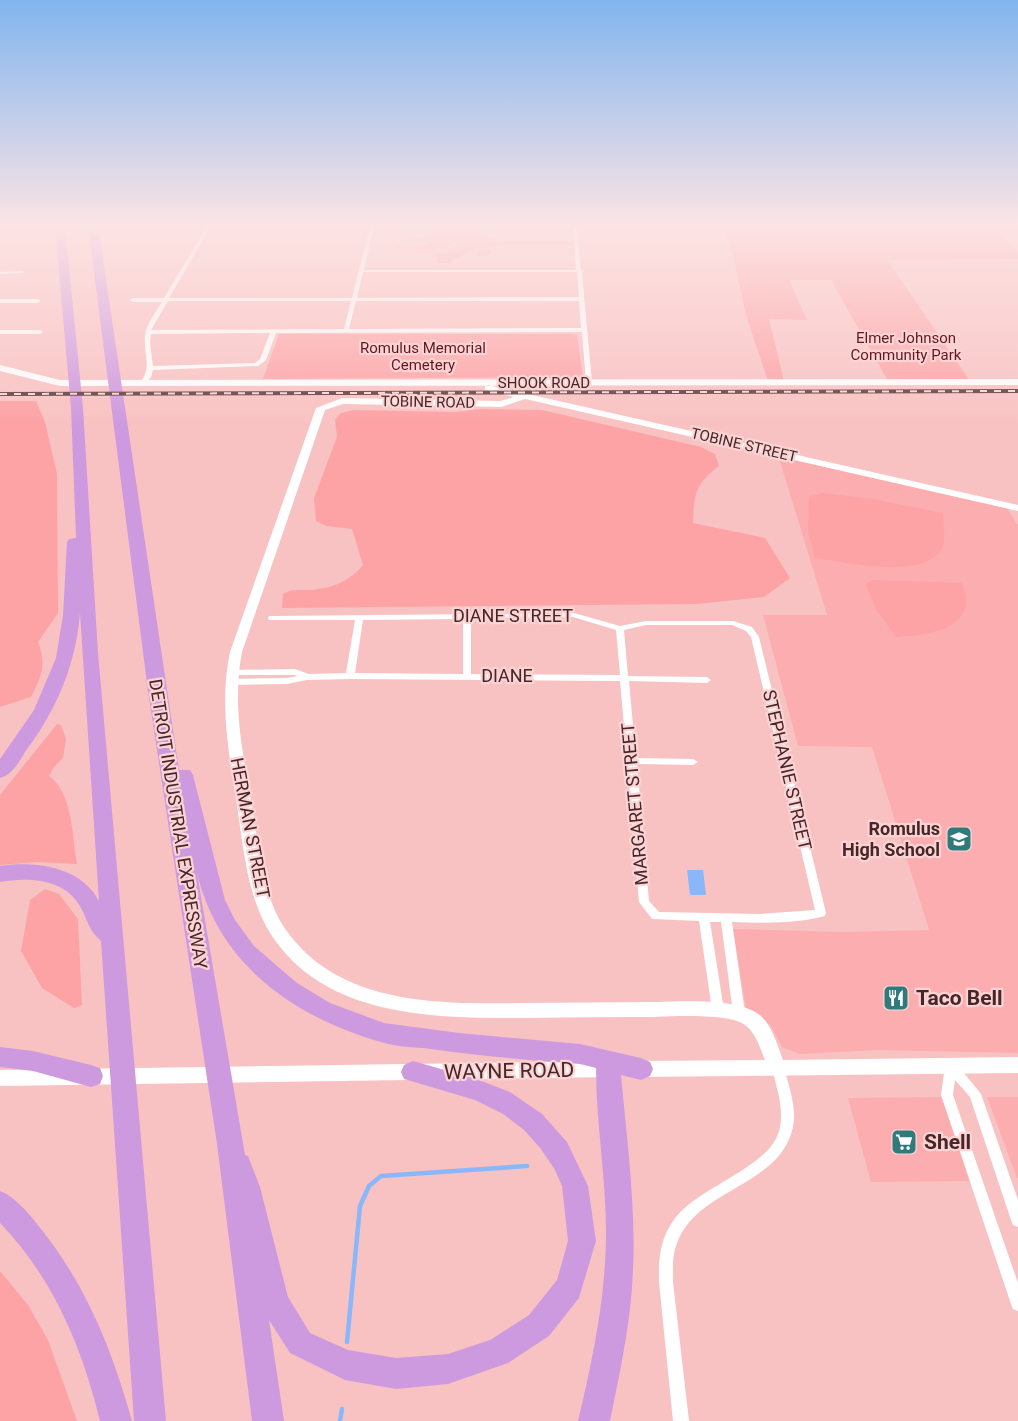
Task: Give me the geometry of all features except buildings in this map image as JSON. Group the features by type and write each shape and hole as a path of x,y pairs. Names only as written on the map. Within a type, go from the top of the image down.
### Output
{"highway":[{"path":"66,292 77,408 90,653 111,936 150,1421"},
{"name":"DETROIT INDUSTRIAL EXPRESSWAY","path":"101,292 157,691 230,1144 268,1421"},
{"path":"0,772 37,721 65,657 71,619 76,506 70,411 77,408"},
{"path":"157,691 173,728 187,801 214,900 226,925 246,952 289,990 322,1010 382,1033 470,1045 580,1054 641,1069"},
{"path":"0,874 39,872 67,882 86,897 97,923 111,936"},
{"path":"0,1057 33,1061 91,1076"},
{"path":"594,1421 613,1330 620,1254 619,1200 608,1069"},
{"path":"230,1144 249,1188 269,1288 289,1328 311,1354 326,1366 351,1379 378,1388 403,1392 426,1392 458,1387 485,1378 533,1345 552,1323 566,1298 576,1274 582,1248 580,1203 571,1175 560,1152 548,1136 524,1114 495,1097 413,1072"},
{"path":"0,1204 41,1252 68,1292 92,1342 116,1421"}],"street":[{"path":"143,383 149,377 152,368 146,346 148,332 170,292"},
{"path":"346,331 356,292"},
{"path":"582,292 589,383"},
{"path":"133,300 582,299"},
{"path":"0,301 38,301"},
{"path":"148,332 583,330"},
{"path":"152,368 257,365 263,360 274,331"},
{"path":"0,332 40,332"},
{"name":"SHOOK ROAD","path":"0,368 22,372 52,382 1018,382"},
{"name":"TOBINE STREET","path":"469,383 1018,508"},
{"name":"TOBINE ROAD","path":"330,403 417,401 501,404 525,396"},
{"name":"HERMAN STREET","path":"330,403 321,408 318,416 247,619 230,677 230,727 262,897 268,914 288,945 304,961 327,977 356,992 385,1002 424,1009 461,1011 718,1010 739,1013"},
{"name":"DIANE STREET","path":"272,618 574,615 620,629 646,623 687,622 733,623 749,629"},
{"path":"467,616 467,676"},
{"path":"350,676 359,618"},
{"name":"MARGARET STREET","path":"620,629 644,902 656,916 802,916 821,913"},
{"name":"STEPHANIE STREET","path":"749,629 755,637 761,658 821,913"},
{"name":"DIANE","path":"230,677 287,681 307,676 707,680"},
{"path":"630,761 693,762"},
{"path":"715,917 718,1010"},
{"path":"681,1421 667,1289 669,1244 675,1230 691,1210 757,1168 780,1148 787,1128 788,1115 778,1068 760,1027 750,1018 739,1013 715,917"},
{"name":"WAYNE ROAD","path":"0,1078 1018,1065"},
{"path":"951,1066 975,1094 1018,1220"},
{"path":"951,1066 948,1097 1018,1304"}],"shaded area":[{"name":"Romulus High School","path":"778,455 1006,507 1018,525 1018,1053 878,1050 800,1054 782,1047 771,1026 746,1009 733,929 842,932 929,930 872,747 798,746 763,615 827,615"},
{"path":"942,1097 972,1181 871,1182 848,1098"},
{"path":"987,1097 1018,1097 1018,1178 1017,1178"}],"green space":[{"path":"741,292 795,292 807,320 769,319 784,381 768,381 746,315"},
{"name":"Elmer Johnson Community Park","path":"838,292 909,292 970,381 888,381"},
{"name":"Romulus Memorial Cemetery","path":"279,334 573,334 577,335 583,377 263,379"},
{"path":"0,401 36,401 45,422 57,474 58,613 38,642 42,657 42,671 31,697 0,707"},
{"path":"481,409 542,410 701,447 715,454 719,466 705,478 697,490 693,523 765,538 790,578 764,597 697,604 282,608 283,594 286,592 338,584 345,581 363,565 352,529 326,526 316,521 314,498 337,437 335,420 341,413 354,410 455,412"},
{"path":"822,493 872,499 943,513 943,546 931,559 900,567 863,565 815,558 808,532 809,497"},
{"path":"872,580 962,583 966,598 964,611 958,620 936,631 896,637 876,609 866,584"},
{"path":"57,724 61,725 66,739 63,758 49,776 63,793 67,804 77,864 37,862 0,865 0,795"},
{"path":"45,889 59,894 78,919 82,1005 74,1008 42,988 21,951 30,900"},
{"path":"0,1271 28,1305 48,1340 77,1421 0,1421"}],"water":[{"path":"687,870 703,870 706,895 690,895"}],"waterway":[{"path":"347,1342 360,1206 369,1186 381,1176 527,1166"},
{"path":"340,1421 342,1409"}],"railway":[{"path":"0,394 1018,391"}],"place":[{"name":"Romulus High School","path":"959,839"},
{"name":"Taco Bell","path":"896,998"},
{"name":"Shell","path":"904,1142"}]}
